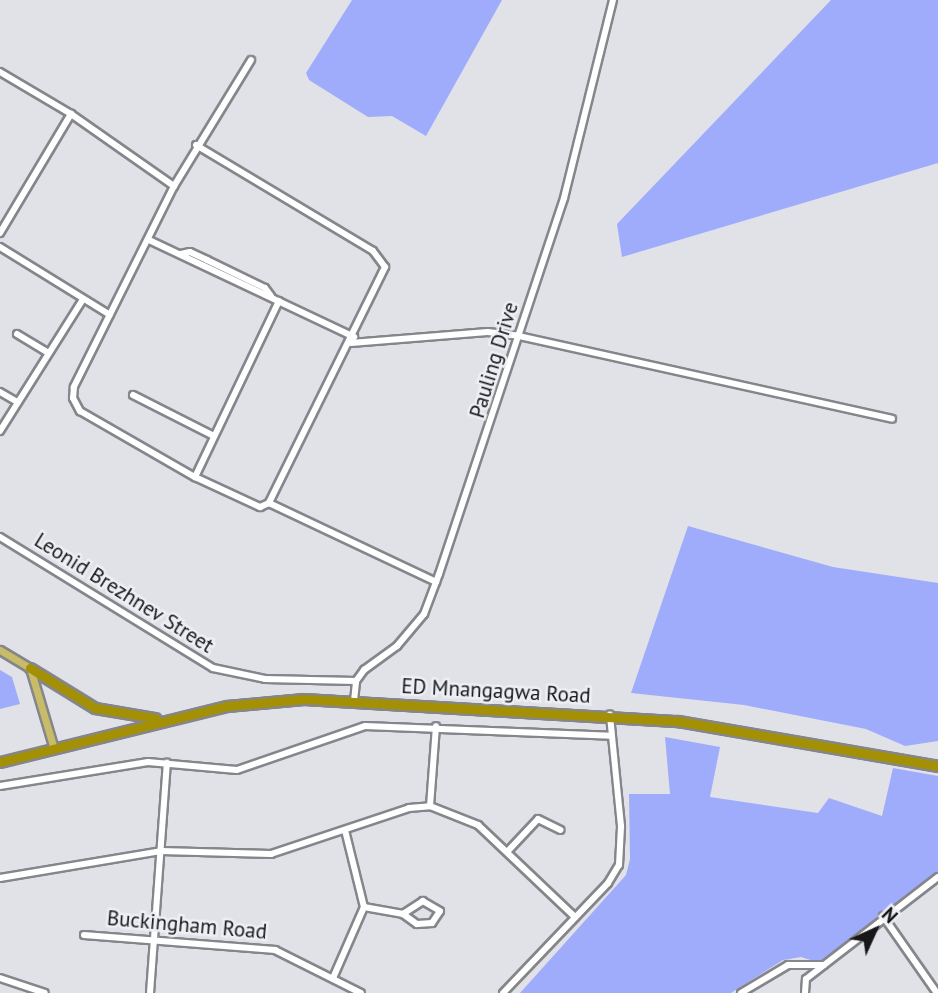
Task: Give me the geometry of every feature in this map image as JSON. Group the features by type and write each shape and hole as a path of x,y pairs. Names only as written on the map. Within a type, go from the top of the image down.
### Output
{"highway":[{"path":"30,668 66,692 111,714 169,718"},
{"name":"ED Mnangagwa Road","path":"0,762 169,718 274,699 610,714 713,726 938,766"}],"main road":[{"path":"0,650 30,668 54,748"}],"street":[{"name":"Pauling Drive","path":"356,681 412,631 436,582 519,336 589,109 613,0"},
{"path":"196,145 383,261 384,274 353,340 269,503 260,507 195,477 76,405 74,387 196,145 251,60"},
{"path":"0,72 71,114 174,186"},
{"path":"0,233 71,114"},
{"path":"149,240 214,273 271,296 353,340 488,332 519,336 892,419"},
{"path":"0,247 110,315"},
{"path":"181,254 191,252 265,288 271,296"},
{"path":"214,273 217,265"},
{"path":"0,431 83,299"},
{"path":"195,477 212,435 279,301"},
{"path":"17,334 49,353"},
{"path":"0,392 17,402"},
{"path":"133,395 212,435"},
{"path":"269,503 436,582"},
{"name":"Leonid Brezhnev Street","path":"0,537 213,668 265,679 356,681"},
{"path":"354,701 356,681"},
{"path":"503,993 608,883 621,860 610,714"},
{"path":"0,786 123,765 167,763 237,771 365,726 436,726 611,736"},
{"path":"430,806 436,726"},
{"path":"150,993 167,763"},
{"path":"0,878 161,850 271,854 409,808 430,806 478,825 575,916"},
{"path":"507,852 538,819 561,830"},
{"path":"333,978 365,906 345,830"},
{"path":"805,993 804,982 883,916 938,877"},
{"path":"365,906 403,914 417,924 432,923 440,911 423,901 403,914"},
{"path":"883,916 937,993"},
{"name":"Buckingham Road","path":"84,935 275,950 360,993"},
{"path":"741,993 788,965 824,965"},
{"path":"0,978 45,993"}],"shaded area":[{"path":"352,0 502,0 426,136 392,116 368,117 309,80 306,73"},
{"path":"831,0 938,0 938,163 622,257 617,224"},
{"path":"688,526 833,567 938,583 938,741 905,746 866,729 744,705 631,693"},
{"path":"0,670 12,677 20,704 0,709"},
{"path":"665,737 720,747 710,797 818,813 829,798 882,816 893,768 938,776 938,876 820,963 801,957 783,960 731,993 520,993 626,875 630,859 629,794 670,794"}]}
